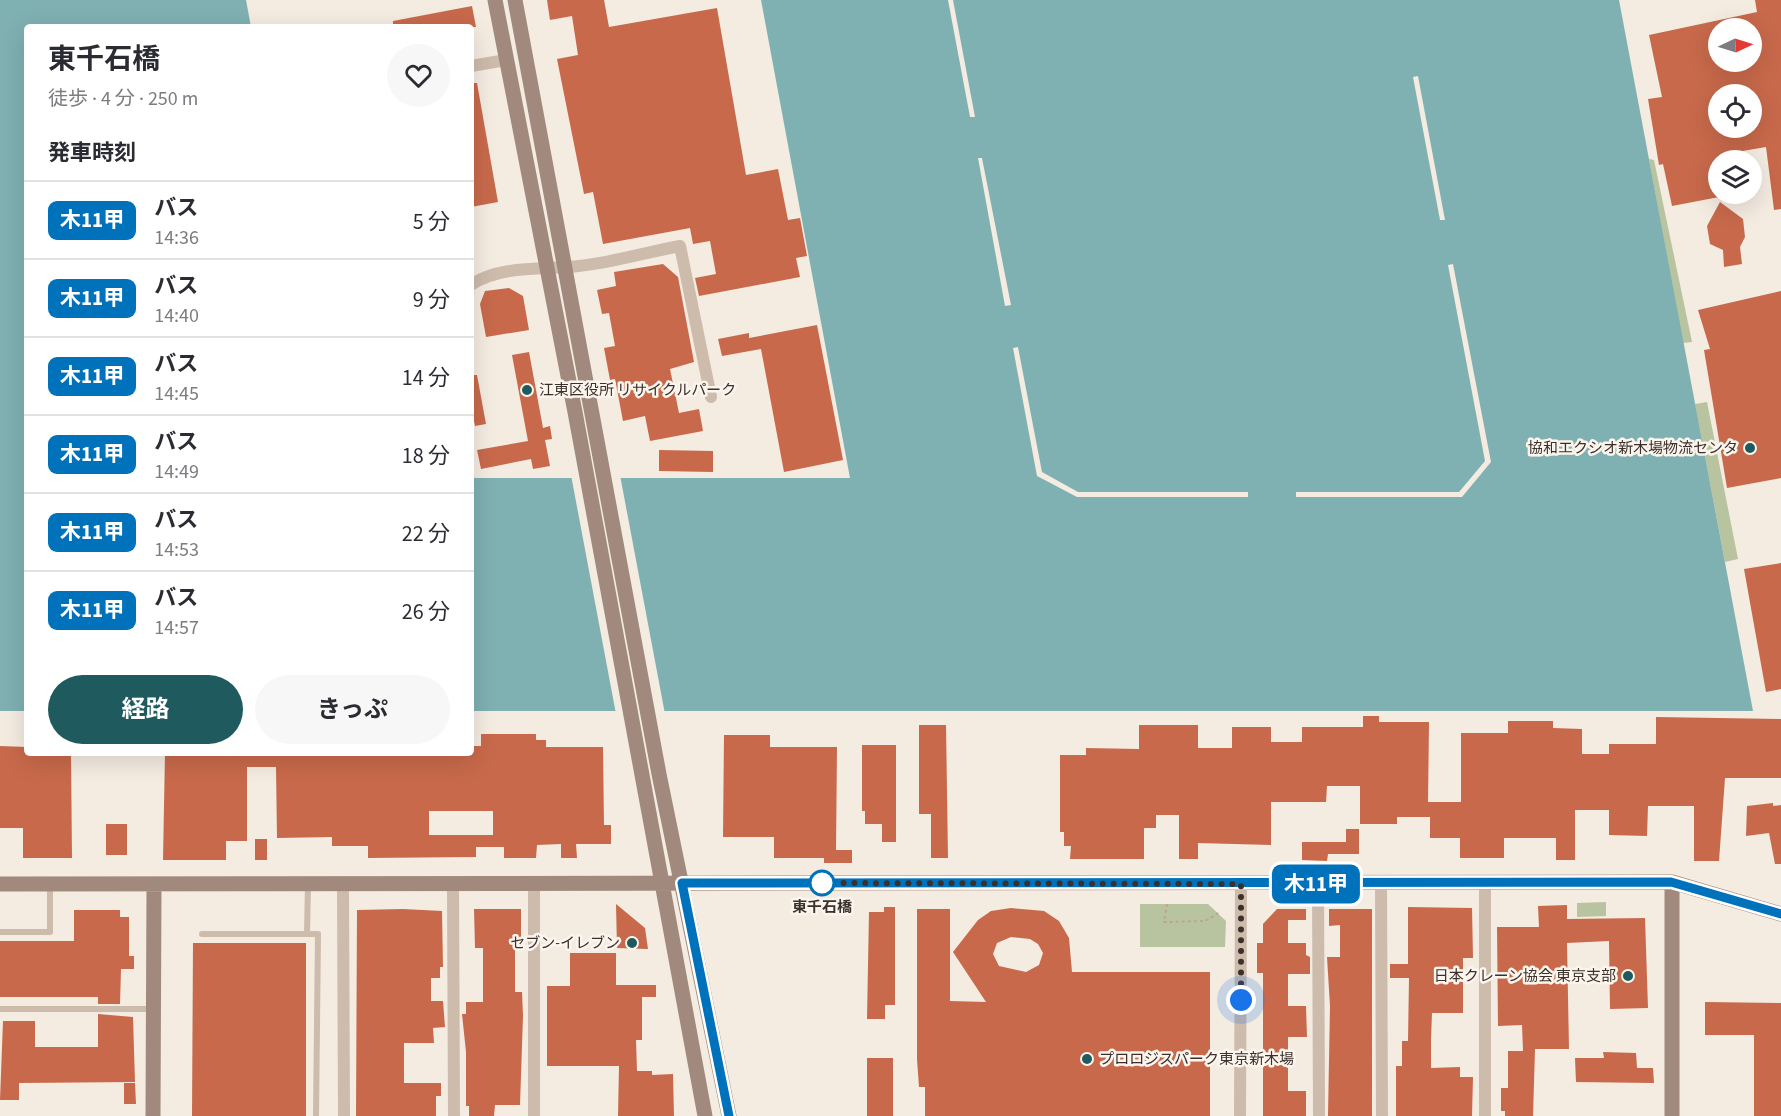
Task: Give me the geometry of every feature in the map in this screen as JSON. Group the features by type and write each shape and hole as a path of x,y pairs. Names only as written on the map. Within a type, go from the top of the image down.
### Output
{"street":[{"path":"495,0 663,883 705,1116"},
{"path":"515,0 660,774 729,1116"},
{"path":"474,65 506,60"},
{"path":"474,283 484,277 545,266 566,267 680,246 711,397"},
{"path":"1485,882 1485,1116"},
{"path":"1671,882 1672,1116"},
{"path":"0,884 1671,882 1781,914"},
{"path":"153,1116 154,884"},
{"path":"343,884 344,1116"},
{"path":"453,884 454,1116"},
{"path":"534,884 534,1116"},
{"path":"1240,1116 1241,884"},
{"path":"1318,884 1318,1116"},
{"path":"1381,884 1382,1116"}],"lane":[{"path":"0,932 50,932 50,884"},
{"path":"307,933 308,884"},
{"path":"202,934 318,934 316,1116"},
{"path":"0,1010 153,1009"}],"path":[{"path":"1167,904 1164,922 1205,921 1218,914"}],"green space":[{"path":"1649,159 1654,160 1692,342 1683,343"},
{"path":"1707,402 1738,559 1725,562 1695,404"},
{"path":"1606,902 1606,916 1577,917 1577,903"},
{"path":"1140,904 1208,904 1226,921 1225,947 1140,947"}],"water":[{"path":"0,0 246,0 250,24 24,24 24,711 0,711"},
{"path":"761,0 1619,0 1753,711 474,711 474,478 850,478"}],"pier":[{"path":"948,0 953,0 975,117 970,117"},
{"path":"1418,76 1445,220 1440,220 1413,77"},
{"path":"978,158 982,158 1011,305 1005,306"},
{"path":"1453,264 1491,462 1462,497 1296,497 1296,492 1459,492 1485,461 1448,265"},
{"path":"1018,347 1042,472 1078,492 1248,492 1248,497 1077,497 1037,476 1013,348"},
{"path":"571,475 620,475 665,714 616,714"}],"building":[{"path":"547,0 604,0 609,27 717,8 746,175 778,169 788,220 800,218 807,256 796,258 800,277 699,296 695,278 716,274 710,241 693,244 690,228 603,244 593,192 584,194 557,59 578,55 572,16 550,20"},
{"path":"1755,0 1781,0 1781,209 1774,210 1766,147 1748,150 1708,150 1708,199 1672,206 1663,164 1659,165 1648,99 1662,97 1649,35 1708,22 1708,72 1762,72 1762,18 1729,18 1757,12"},
{"path":"472,6 476,27 474,24 393,24 393,21"},
{"path":"474,83 477,83 498,202 474,206"},
{"path":"1719,204 1723,204 1743,219 1745,237 1740,247 1742,264 1724,267 1723,250 1710,244 1707,226"},
{"path":"663,264 678,277 694,362 670,369 679,413 699,409 703,431 650,441 645,416 623,421 615,379 610,380 604,348 615,346 609,313 602,314 597,290 616,286 614,272"},
{"path":"509,288 523,296 529,330 486,337 480,304 485,291"},
{"path":"1781,291 1781,478 1727,488 1704,350 1710,349 1698,310"},
{"path":"817,325 843,460 784,472 761,349 722,356 718,339 749,333 749,338"},
{"name":"江東区役所 リサイクルパーク","path":"529,352 543,428 550,426 552,439 545,440 550,466 533,469 531,459 481,469 477,450 528,441 512,355"},
{"path":"474,375 477,375 486,424 475,426"},
{"path":"659,450 713,451 713,472 659,471"},
{"path":"1781,563 1781,689 1766,692 1744,569"},
{"path":"1363,716 1379,716 1379,722 1429,722 1428,802 1461,802 1461,733 1508,733 1508,721 1553,721 1553,728 1582,729 1582,754 1609,754 1609,744 1656,744 1656,717 1781,719 1781,778 1725,778 1719,861 1694,861 1694,806 1648,806 1647,836 1609,835 1609,810 1575,810 1575,860 1556,860 1556,838 1504,838 1504,858 1460,858 1460,838 1430,838 1430,817 1397,817 1397,824 1360,824 1360,786 1327,786 1326,802 1271,802 1271,845 1198,843 1198,859 1179,859 1179,815 1156,815 1156,828 1144,828 1144,859 1070,859 1071,846 1064,846 1064,832 1060,832 1060,755 1086,755 1086,748 1139,749 1139,725 1198,725 1198,748 1232,748 1232,727 1271,727 1271,742 1302,742 1302,727 1363,727"},
{"path":"919,725 946,725 948,858 931,858 931,814 919,814"},
{"path":"481,734 536,734 536,740 546,740 546,747 603,747 604,825 611,825 611,844 576,844 577,858 561,858 561,844 537,845 536,858 504,858 504,847 476,847 476,857 368,858 368,846 332,846 332,837 277,838 276,767 247,767 247,841 226,841 226,860 163,860 165,756 474,756 474,746 481,746","holes":["429,811 493,811 493,835 429,835"]},
{"path":"724,735 770,735 770,747 837,747 836,850 852,850 852,863 824,863 824,858 774,858 774,837 723,837"},
{"path":"862,745 896,745 896,842 882,842 882,824 865,824 865,811 862,811"},
{"path":"0,746 24,747 24,756 71,756 72,858 23,858 23,828 0,828"},
{"path":"1773,803 1773,806 1781,805 1781,864 1775,864 1769,833 1746,836 1747,806"},
{"path":"106,824 127,824 127,855 106,855"},
{"path":"1346,829 1359,829 1359,854 1328,854 1327,861 1302,860 1302,842 1346,842"},
{"path":"255,839 267,839 267,860 255,860"},
{"path":"616,904 645,928 648,949 617,948"},
{"path":"1567,905 1567,919 1645,918 1648,1008 1610,1009 1609,941 1567,943 1569,1049 1535,1049 1533,1116 1505,1116 1505,1111 1501,1111 1501,1088 1508,1088 1508,1051 1523,1051 1522,1025 1498,1026 1497,927 1539,927 1538,906"},
{"path":"884,907 895,907 895,1005 885,1005 885,1019 867,1019 869,912 884,912"},
{"path":"1408,907 1472,908 1473,958 1463,958 1463,1013 1432,1013 1431,1068 1460,1067 1460,1077 1473,1077 1472,1116 1396,1116 1396,1066 1402,1066 1402,1041 1408,1041 1409,978 1390,978 1390,964 1408,964"},
{"name":"プロロジスパーク東京新木場","path":"1011,908 1044,911 1059,921 1069,938 1072,972 1210,972 1210,1116 925,1116 925,1087 919,1087 917,1059 917,909 950,909 950,1001 986,1002 953,952 978,920 991,911","holes":["1011,937 1030,939 1038,944 1043,953 1039,965 1026,972 999,966 993,954 997,943"]},
{"path":"474,909 521,909 521,948 515,948 515,992 522,992 523,1016 520,1105 495,1105 494,1116 469,1116 469,1106 466,1106 466,1052 462,1014 466,1014 466,1002 483,1002 483,948 475,948"},
{"path":"1277,909 1306,909 1306,920 1288,920 1288,943 1306,943 1306,955 1310,957 1310,974 1288,974 1288,1006 1306,1006 1307,1037 1288,1037 1288,1091 1306,1091 1306,1116 1263,1116 1263,973 1257,973 1257,943 1263,943 1263,924"},
{"path":"1329,909 1372,909 1372,1116 1328,1116 1330,1006 1327,957 1340,957 1340,925 1329,926"},
{"path":"74,910 120,910 120,917 129,917 129,956 134,956 134,969 121,969 120,1004 98,1004 98,997 0,997 0,941 74,941"},
{"path":"357,910 442,911 443,967 440,967 440,978 431,978 431,1001 443,1001 445,1027 433,1028 434,1043 404,1043 404,1083 441,1083 441,1096 436,1096 436,1116 356,1116"},
{"path":"193,943 306,943 306,1116 192,1116"},
{"path":"570,953 616,953 616,985 656,985 656,997 642,997 642,1040 636,1040 637,1071 652,1071 652,1075 673,1074 674,1116 618,1116 619,1066 547,1066 547,986 570,986"},
{"path":"1705,1002 1781,1003 1781,1116 1754,1116 1754,1035 1705,1035"},
{"path":"98,1014 133,1017 135,1082 19,1083 19,1100 0,1100 3,1021 35,1021 35,1047 98,1047"},
{"path":"1603,1052 1636,1053 1637,1068 1653,1068 1654,1083 1576,1082 1575,1058 1604,1058"},
{"path":"867,1058 893,1058 893,1116 867,1116"},
{"path":"124,1083 135,1083 136,1104 124,1104"}],"bus line":[{"name":"木11甲","path":"729,1116 682,883 1671,882 1781,914"}],"place":[{"name":"江東区役所 リサイクルパーク","path":"527,390"},
{"name":"協和エクシオ新木場物流センタ","path":"1750,448"},
{"name":"東千石橋","path":"822,883"},
{"name":"セブン-イレブン","path":"632,943"},
{"name":"日本クレーン協会 東京支部","path":"1628,976"},
{"name":"プロロジスパーク東京新木場","path":"1087,1059"}],"route":[{"path":"822,883 1241,884 1241,1000"}]}
